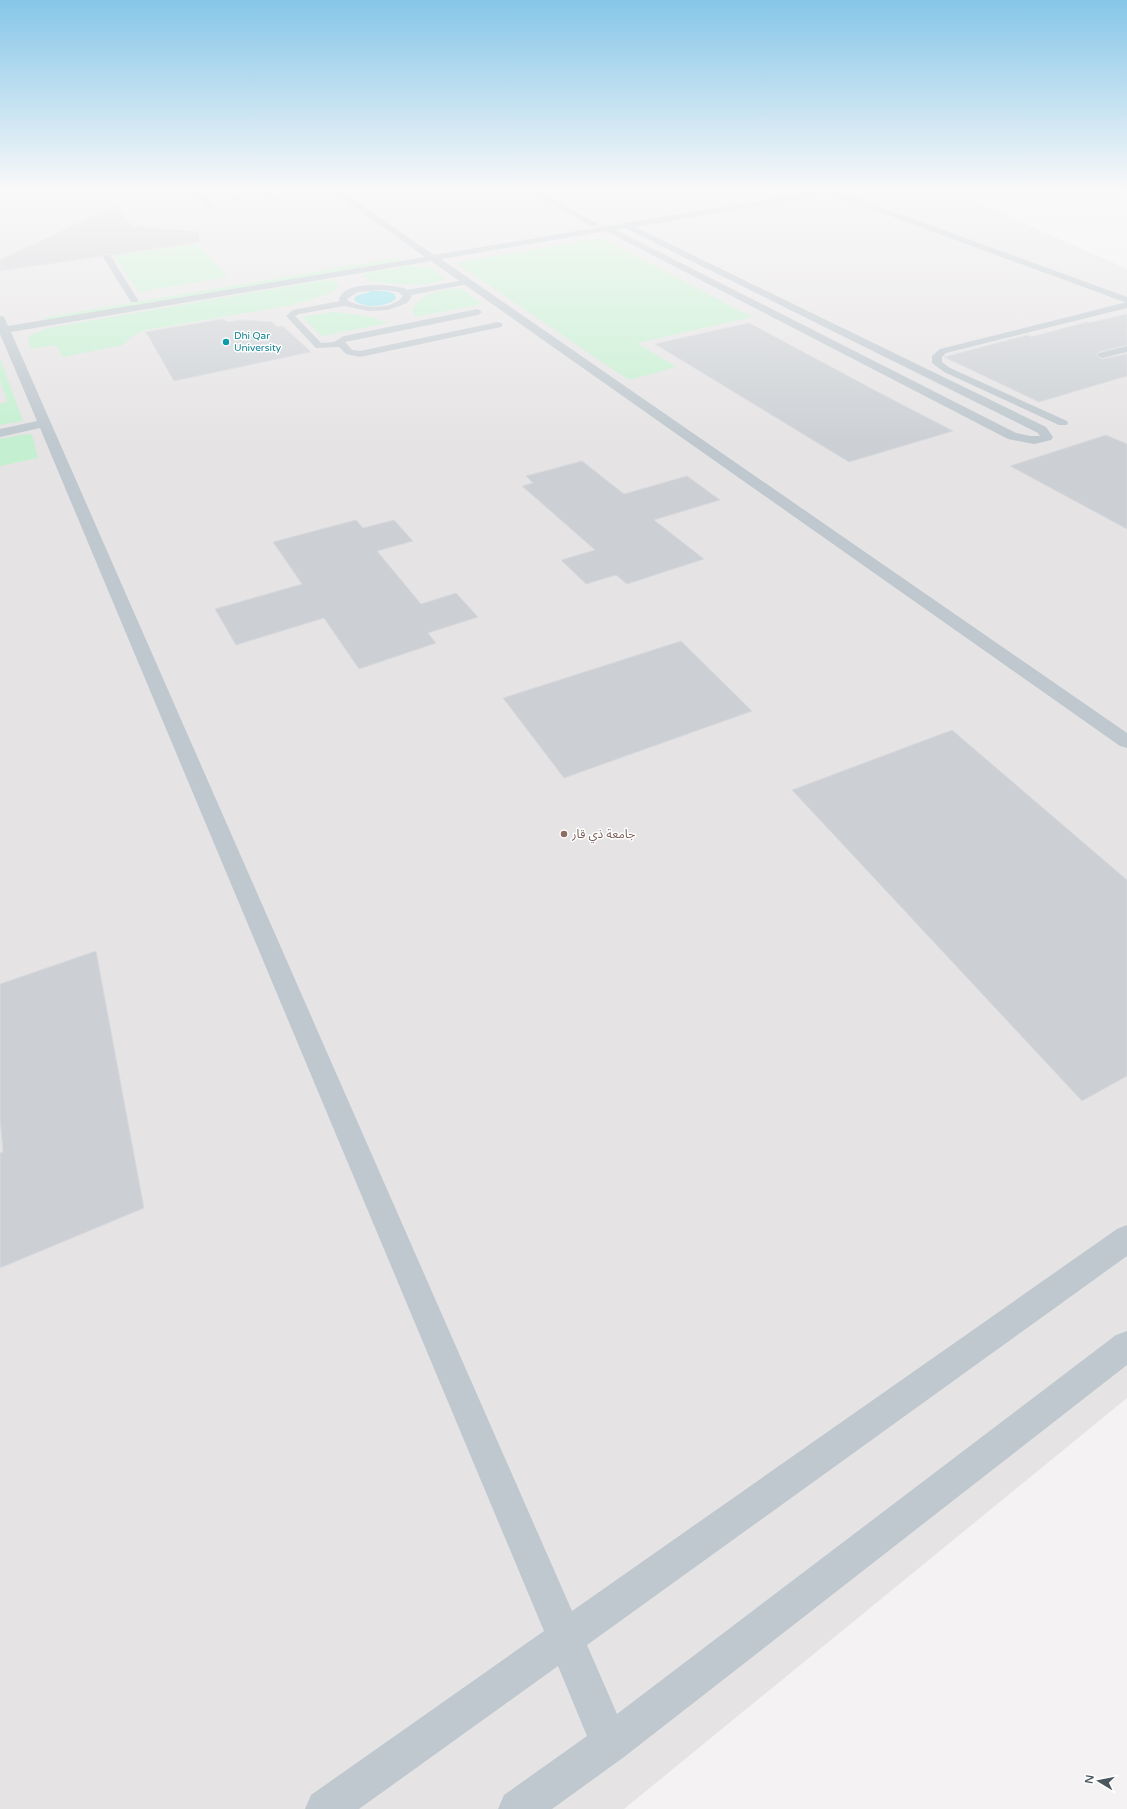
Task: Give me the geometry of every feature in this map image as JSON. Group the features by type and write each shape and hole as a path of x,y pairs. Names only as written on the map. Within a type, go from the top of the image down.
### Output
{"street":[{"path":"1,325 134,300 301,274"},
{"path":"1,325 329,274"},
{"path":"455,274 1127,742"},
{"path":"696,274 1012,436 1035,440 1041,440 1047,437 1042,430 725,274"},
{"path":"1058,274 1127,300"},
{"path":"1081,274 1127,291"},
{"path":"742,298 761,292"},
{"path":"1,325 45,424 610,1743"},
{"path":"828,342 850,336"},
{"path":"942,400 969,394"},
{"path":"0,433 45,424"},
{"path":"325,1809 1127,1239"},
{"path":"518,1809 610,1743 1127,1346"}],"lane":[{"path":"117,274 134,300"},
{"path":"348,274 364,288"},
{"path":"345,303 343,299 344,296 355,290 364,288 389,287 406,293 465,282"},
{"path":"406,293 408,296 402,303 386,308 357,308 345,303 296,312 290,316 319,346 341,344 352,353 360,354 498,325"},
{"path":"1063,423 947,370 938,363 937,356 944,351 1127,304"},
{"path":"386,308 428,340"},
{"path":"341,344 339,341 344,339 478,312"},
{"path":"1102,355 1127,349"}],"shaded area":[{"name":"جامعة ذي قار","path":"0,274 1127,274 1127,1398 624,1809 0,1809"}],"green space":[{"path":"127,274 226,274 228,277 139,292"},
{"path":"300,274 320,274 49,320 42,319"},
{"path":"363,274 440,274 445,278 436,282 417,285 370,281"},
{"path":"473,274 671,274 752,317 637,343 676,367 629,380"},
{"path":"326,280 333,281 339,285 328,294 293,305 145,330 131,337 123,345 63,357 56,345 31,349 28,339 32,334 48,328"},
{"path":"460,288 483,304 416,317 412,311 420,300 432,293"},
{"path":"331,312 360,315 388,323 322,336 302,317"},
{"path":"0,358 23,421 0,425 0,404 7,402 0,380"},
{"path":"27,434 32,435 38,458 0,466 0,439"}],"water":[{"path":"372,291 386,291 395,294 396,299 387,304 375,306 363,305 354,300 356,296"}],"building":[{"path":"1127,314 1127,345 1099,352 1096,355 1102,359 1127,354 1127,376 1039,402 944,357 1028,335 1031,337 1087,322 1089,323"},
{"name":"Dhi Qar University","path":"223,319 227,322 242,320 272,322 277,327 283,326 311,352 174,381 146,332"},
{"path":"749,323 953,431 849,462 655,344"},
{"path":"1106,435 1127,444 1127,529 1010,466"},
{"path":"582,461 624,494 687,476 720,500 654,520 704,559 627,584 616,575 586,584 561,560 595,550 522,486 533,483 526,476"},
{"path":"356,520 363,528 394,520 413,541 377,551 421,604 456,593 478,617 428,633 436,643 359,669 324,618 236,645 215,609 302,584 273,542"},
{"path":"681,641 752,711 564,778 503,698"},
{"path":"952,730 1127,880 1127,1076 1082,1101 792,790"},
{"path":"96,951 144,1208 0,1268 0,1153 3,1152 0,1118 0,984"}],"place":[{"name":"Dhi Qar University","path":"226,342"},
{"name":"جامعة ذي قار","path":"564,834"}]}
